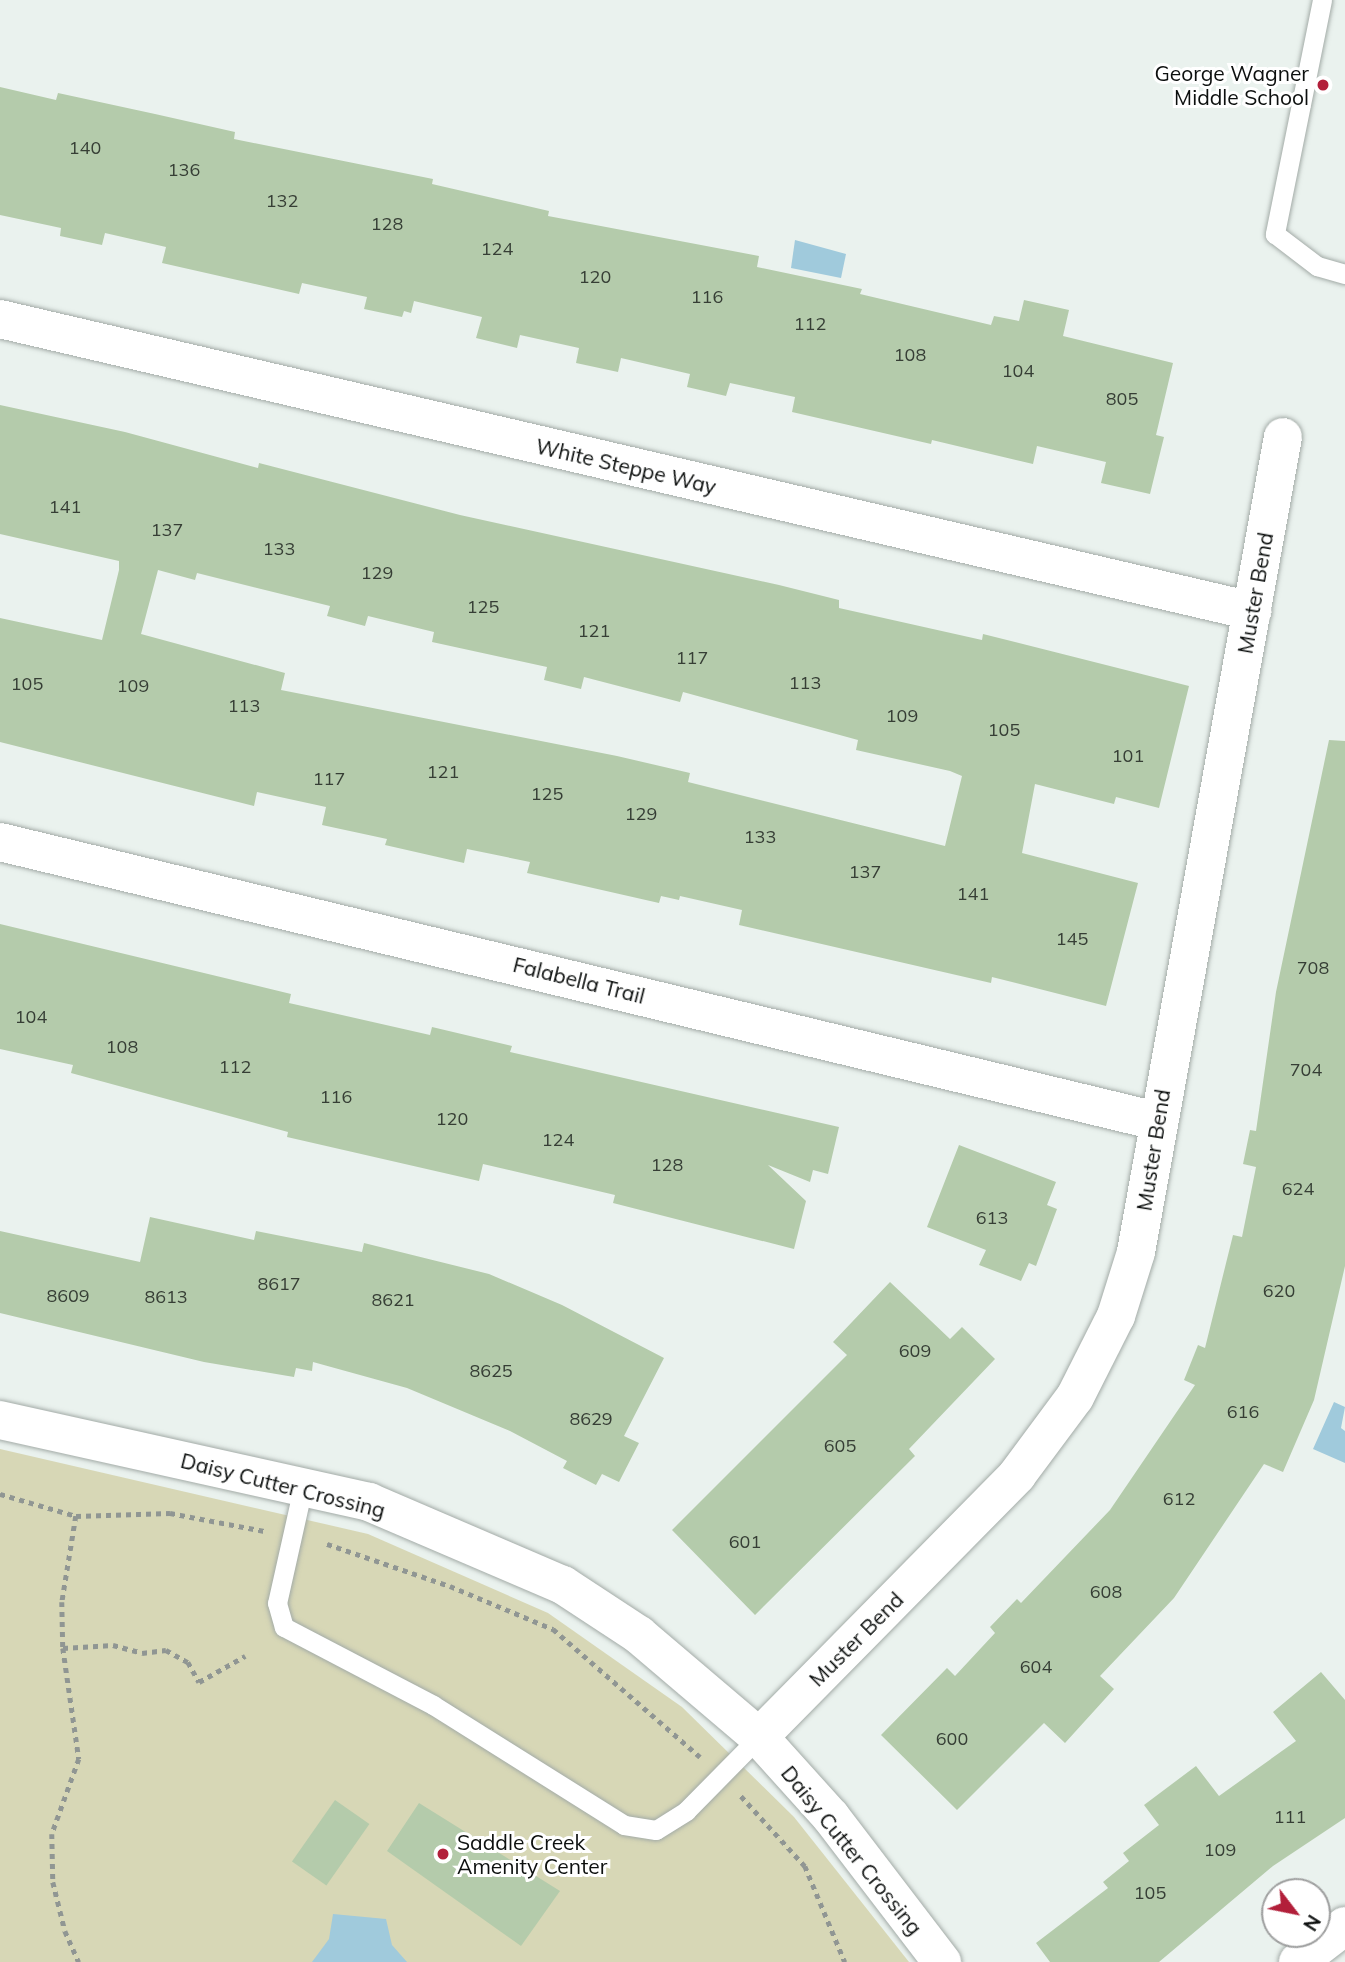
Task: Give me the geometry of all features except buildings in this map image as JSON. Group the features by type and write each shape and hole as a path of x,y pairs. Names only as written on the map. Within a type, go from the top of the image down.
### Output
{"street":[{"name":"White Steppe Way","path":"0,319 1252,611"},
{"name":"Muster Bend","path":"759,1737 1017,1475 1075,1397 1116,1316 1136,1252 1157,1121 1283,437"},
{"name":"Falabella Trail","path":"0,842 1157,1121"},
{"name":"Daisy Cutter Crossing","path":"0,1420 369,1502 563,1586 639,1635 759,1737 831,1817 942,1962"},
{"path":"1298,1962 1345,1926"}],"lane":[{"path":"1322,0 1275,234 1317,266 1345,274"},
{"path":"303,1487 277,1603 284,1627 433,1705 624,1825 656,1830 686,1811 759,1737"}],"path":[{"path":"0,1494 76,1516 170,1513 269,1532"},
{"path":"76,1516 62,1602 63,1648 79,1759 52,1834 53,1882 65,1931 79,1962"},
{"path":"327,1544 450,1586 553,1629 703,1760"},
{"path":"63,1648 113,1645 142,1653 166,1650 188,1662 199,1682 246,1656"},
{"path":"740,1795 805,1866 845,1962"}],"green space":[{"path":"0,1449 368,1534 548,1613 682,1707 794,1817 909,1962 0,1962"}],"water":[{"path":"795,240 846,254 841,278 791,268"},
{"path":"1334,1402 1345,1407 1341,1428 1345,1431 1345,1463 1313,1449"},
{"path":"333,1914 386,1919 392,1945 407,1962 312,1962 329,1939"}],"place":[{"name":"George Wagner Middle School","path":"1323,85"},
{"name":"Saddle Creek Amenity Center","path":"443,1854"}]}
